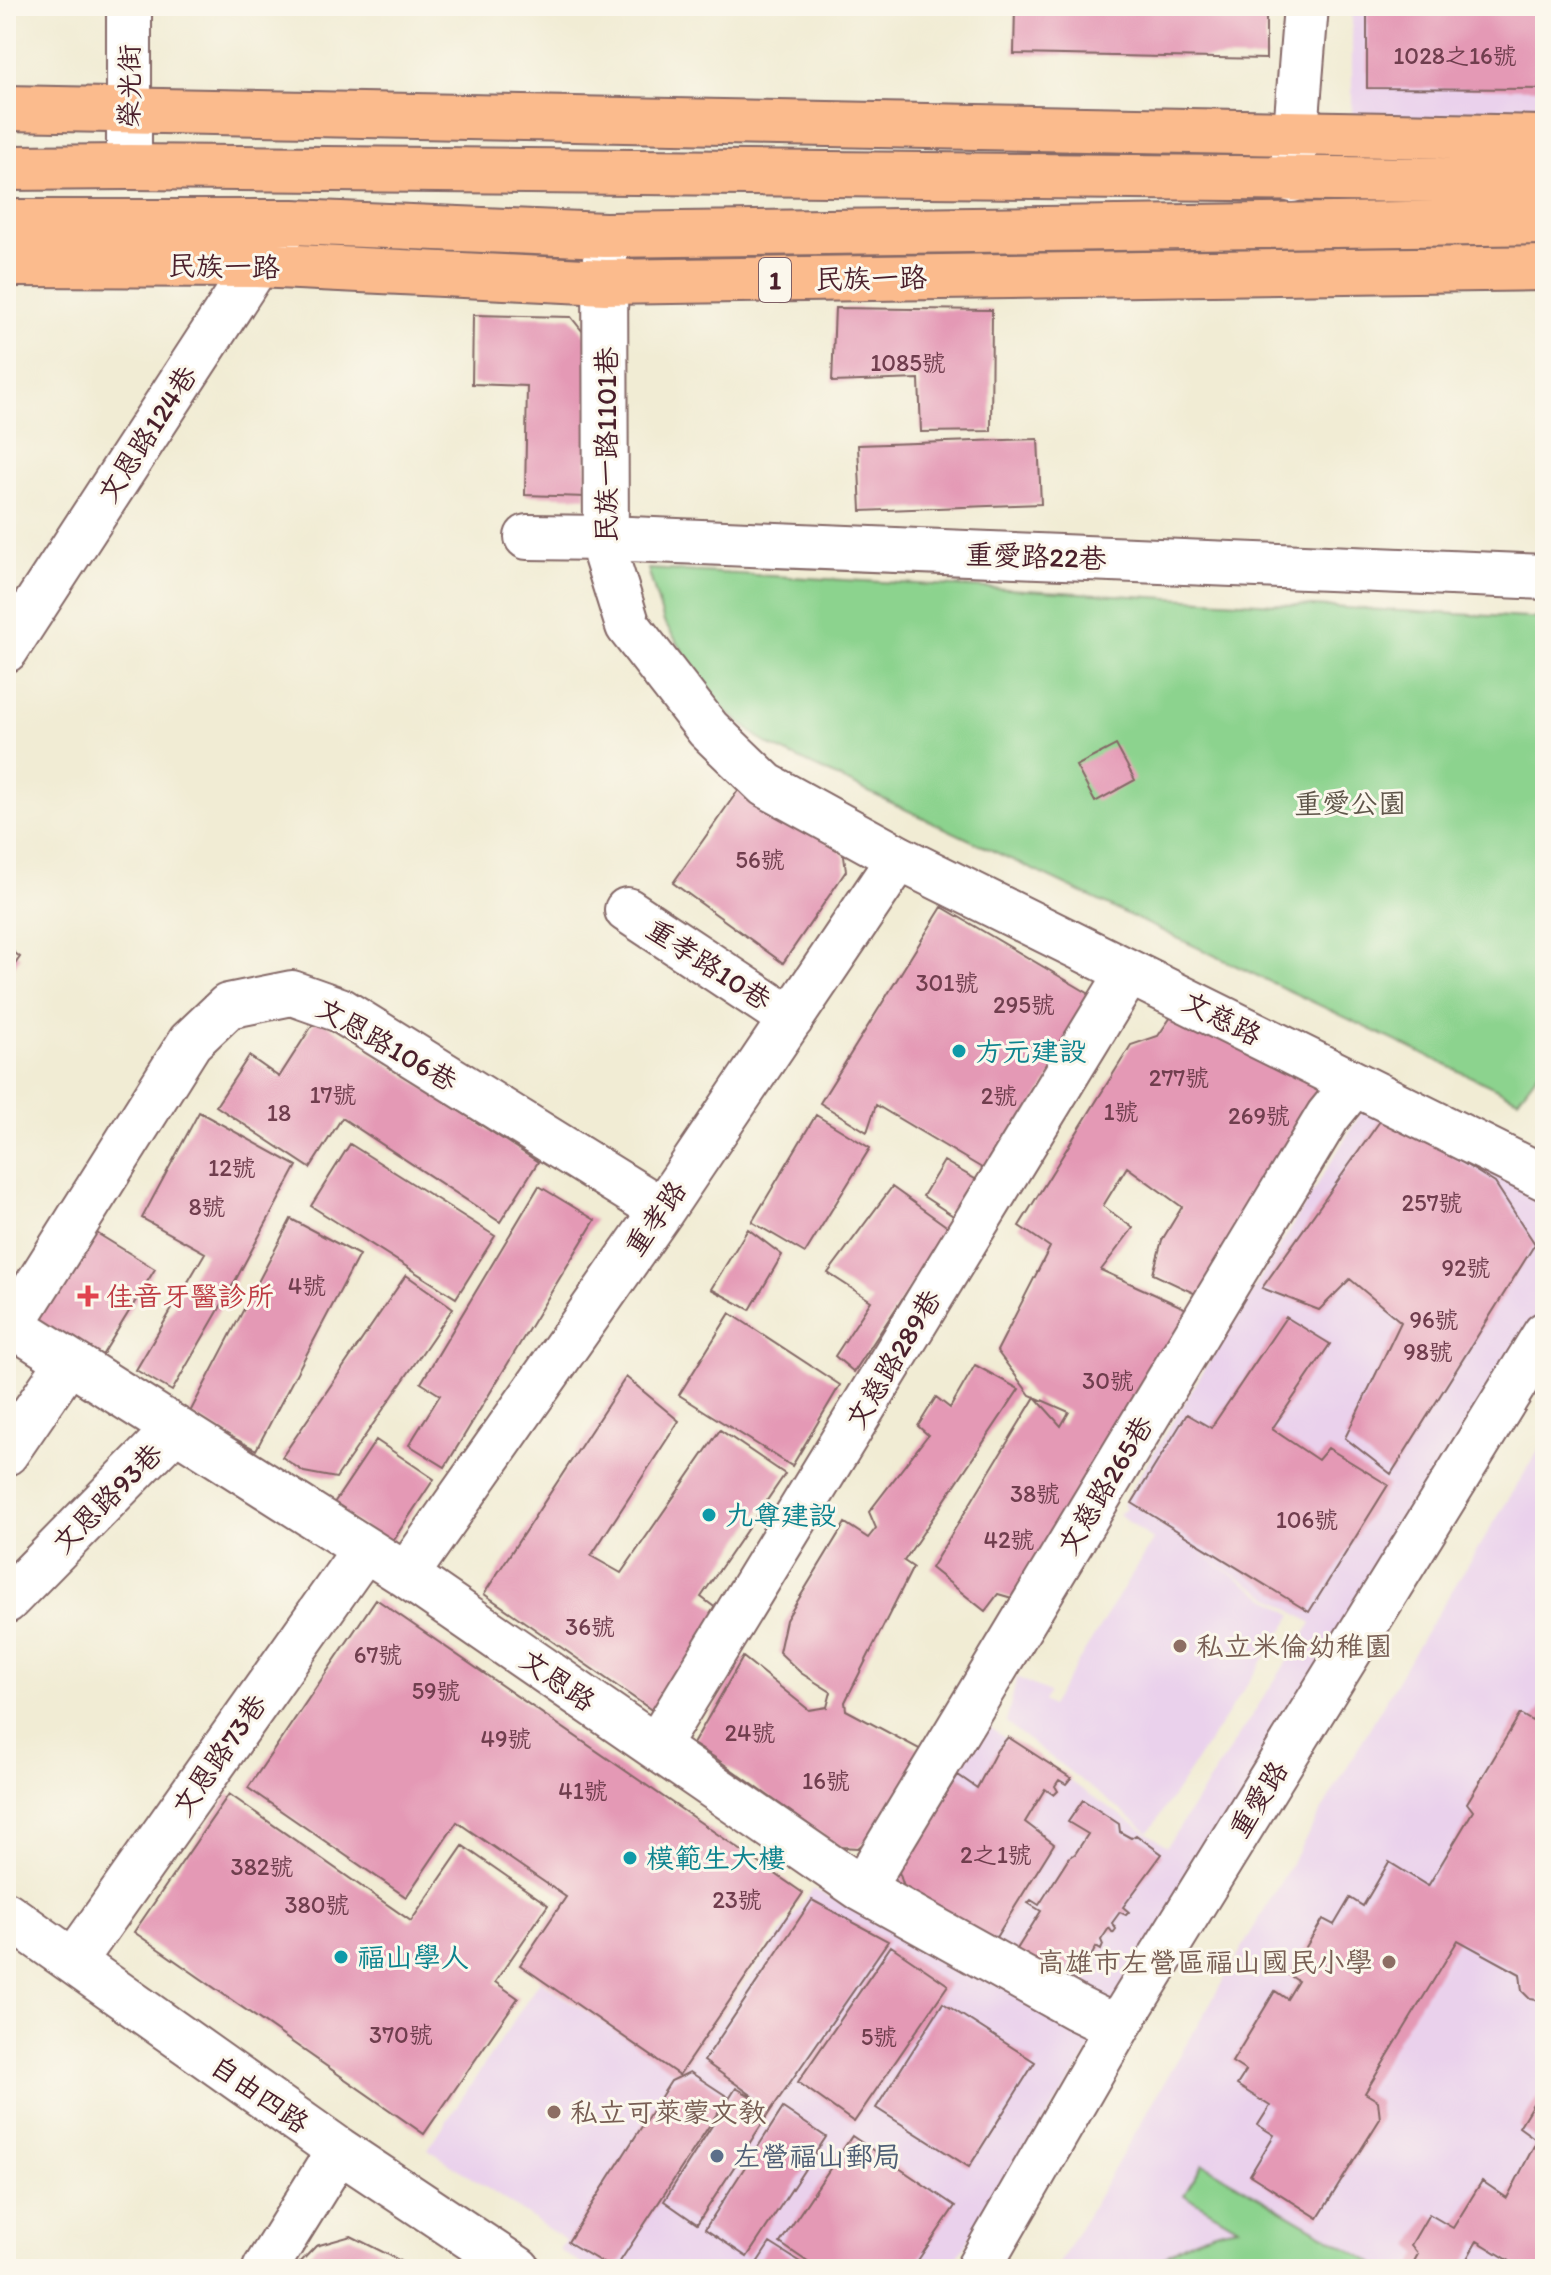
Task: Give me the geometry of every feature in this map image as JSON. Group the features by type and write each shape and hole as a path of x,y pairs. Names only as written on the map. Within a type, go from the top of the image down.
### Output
{"main road":[{"path":"6,108 1545,138"},
{"path":"6,168 1545,181"},
{"name":"民族一路","path":"6,222 293,222 605,235 1545,222"},
{"name":"民族一路","path":"6,264 257,265 605,282 1545,268"}],"street":[{"name":"榮光街","path":"129,6 129,167"},
{"path":"1292,180 1306,6"},
{"name":"文恩路124巷","path":"6,650 257,265 293,222"},
{"name":"民族一路1101巷","path":"605,235 606,556 628,626 708,729 766,785 899,858"},
{"name":"重愛路22巷","path":"527,537 1545,577"},
{"name":"文慈路","path":"899,858 1545,1178"},
{"name":"重孝路","path":"406,1575 662,1210 899,858"},
{"name":"重孝路10巷","path":"627,910 791,1019"},
{"name":"文慈路289巷","path":"656,1747 1129,972"},
{"name":"文恩路106巷","path":"9,1323 190,1042 228,1006 292,993 340,1010 662,1210"},
{"name":"文慈路265巷","path":"862,1889 1320,1129 1354,1084"},
{"name":"文恩路","path":"9,1323 406,1575 862,1889 1117,2028"},
{"name":"重愛路","path":"978,2269 1117,2028 1545,1334"},
{"path":"6,1453 69,1361"},
{"name":"文恩路93巷","path":"6,1601 175,1429"},
{"name":"文恩路73巷","path":"74,1961 364,1550"},
{"name":"自由四路","path":"6,1914 339,2150 518,2269"},
{"path":"265,2269 339,2150"}],"shaded area":[{"path":"1352,6 1545,6 1545,202 1352,205"},
{"path":"1364,1108 1545,1172 1545,1349 949,2269 589,2269 559,2250 565,2240 428,2149 540,1981 679,2074 813,1889 862,1913 981,1722 1167,1846 1312,1623 1193,1549 1293,1615 1149,1832 1006,1723 1017,1677 1049,1693 1044,1701 1051,1706 1153,1540 1118,1514 1126,1508 1122,1505"},
{"name":"高雄市左營區福山國民小學","path":"1545,1440 1545,2269 1056,2269 1412,1655"}],"green space":[{"name":"重愛公園","path":"648,569 1545,619 1545,1063 1518,1099 767,744 719,706 664,622"},
{"path":"1203,2164 1383,2269 1150,2269 1191,2241 1238,2227 1184,2195"}],"building":[{"path":"1015,6 1209,12 1209,6 1266,6 1266,59 1014,54"},
{"path":"1367,6 1545,6 1545,89 1367,88"},
{"path":"835,308 992,310 991,431 921,432 919,379 832,382"},
{"path":"473,315 571,317 590,341 586,497 525,495 527,386 472,384"},
{"path":"1038,439 1041,504 861,511 858,445"},
{"path":"1116,745 1135,780 1095,802 1076,766"},
{"path":"739,789 839,849 844,856 846,871 783,963 673,883"},
{"name":"方元建設","path":"942,907 1098,999 992,1174 876,1105 867,1132 820,1103"},
{"path":"6,946 20,957 6,977"},
{"path":"1171,1017 1313,1078 1328,1116 1215,1303 1153,1274 1162,1240 1182,1207 1127,1167 1103,1206 1133,1228 1101,1270 1191,1311 1019,1600 998,1594 985,1611 931,1568 1035,1397 1030,1395 997,1351 1050,1247 1019,1226 1131,1045 1158,1036","holes":["1035,1397 1069,1412 1061,1426"]},
{"path":"317,1018 538,1162 500,1222 342,1118 310,1168 216,1106 249,1056 279,1077"},
{"path":"199,1112 297,1166 172,1391 136,1370 205,1253 142,1218"},
{"path":"1385,1114 1495,1183 1535,1244 1391,1474 1345,1438 1401,1322 1350,1279 1319,1310 1262,1288"},
{"path":"816,1115 870,1148 805,1253 752,1222"},
{"path":"350,1144 495,1236 456,1298 311,1206"},
{"path":"944,1161 980,1182 961,1221 923,1196"},
{"path":"539,1186 595,1220 445,1467 409,1445 440,1395 421,1383"},
{"path":"892,1187 949,1228 854,1372 835,1356 871,1301 828,1273"},
{"path":"291,1219 359,1255 256,1450 189,1414"},
{"name":"佳音牙醫診所","path":"82,1224 155,1269 95,1367 22,1322"},
{"path":"748,1229 782,1255 750,1310 711,1289"},
{"path":"406,1275 453,1308 336,1478 304,1472 282,1457"},
{"path":"730,1313 840,1385 792,1466 679,1395"},
{"path":"1286,1317 1330,1344 1272,1429 1318,1460 1328,1448 1388,1485 1309,1612 1132,1503 1187,1414 1211,1428"},
{"path":"975,1365 1019,1389 904,1561 913,1567 845,1702 846,1710 927,1753 871,1837 858,1848 840,1847 693,1744 743,1657 809,1710 827,1707 831,1692 801,1673 779,1652 786,1620 845,1523 868,1538 876,1528 869,1512 928,1435 918,1426 936,1397 950,1408"},
{"name":"九尊建設","path":"626,1377 679,1421 591,1556 621,1573 720,1430 785,1474 701,1597 721,1612 656,1713 484,1594"},
{"path":"376,1440 434,1479 390,1545 332,1506"},
{"name":"模範生大樓","path":"376,1599 803,1893 679,2075 520,1965 566,1897 457,1822 406,1897 248,1788"},
{"path":"1545,1700 1545,2001 1530,1999 1522,1991 1520,1974 1458,1940 1365,2093 1378,2101 1380,2119 1318,2218 1250,2175 1274,2135 1258,2125 1270,2106 1237,2085 1246,2071 1232,2062 1275,1991 1287,1999 1298,1981 1289,1975 1323,1919 1334,1925 1350,1898 1363,1906 1389,1862 1428,1886 1473,1811 1467,1803 1520,1714 1532,1721"},
{"path":"1008,1737 1071,1778 1066,1784 1059,1780 1055,1786 1058,1791 1054,1795 1045,1789 1025,1822 1054,1844 985,1955 906,1893 898,1869 958,1775 977,1788 997,1750"},
{"name":"福山學人","path":"229,1794 411,1921 463,1846 548,1905 495,1982 518,1998 424,2134 134,1932"},
{"path":"1083,1800 1119,1824 1120,1832 1131,1838 1136,1835 1162,1854 1123,1907 1129,1912 1126,1915 1120,1912 1112,1923 1116,1929 1113,1933 1109,1928 1101,1940 1101,1950 1096,1947 1086,1966 1076,1958 1055,1986 1012,1957 1041,1911 1028,1903 1031,1900 1039,1905 1088,1834 1068,1822"},
{"path":"812,1900 888,1941 771,2110 697,2224 664,2201 736,2088 764,2104 704,2061"},
{"path":"891,1946 948,1985 854,2122 798,2082"},
{"path":"943,2003 1035,2062 969,2167 876,2108"},
{"path":"690,2072 728,2097 613,2269 568,2242 671,2081"},
{"path":"1542,2089 1545,2091 1545,2269 1523,2269 1477,2241 1461,2269 1411,2267 1418,2254 1411,2245 1429,2214 1453,2228 1482,2181 1507,2198 1537,2140 1519,2127"},
{"path":"783,2108 826,2137 747,2257 705,2229"},
{"path":"852,2136 955,2206 912,2269 818,2269 780,2243"},
{"path":"351,2236 412,2269 294,2269 316,2246"},
{"path":"770,2243 811,2269 753,2269"}],"place":[{"name":"方元建設","path":"959,1051"},
{"name":"佳音牙醫診所","path":"88,1296"},
{"name":"九尊建設","path":"709,1515"},
{"name":"私立米倫幼稚園","path":"1180,1646"},
{"name":"模範生大樓","path":"630,1858"},
{"name":"福山學人","path":"341,1957"},
{"name":"高雄市左營區福山國民小學","path":"1389,1962"},
{"name":"私立可萊蒙文教","path":"554,2112"},
{"name":"左營福山郵局","path":"717,2156"}]}
